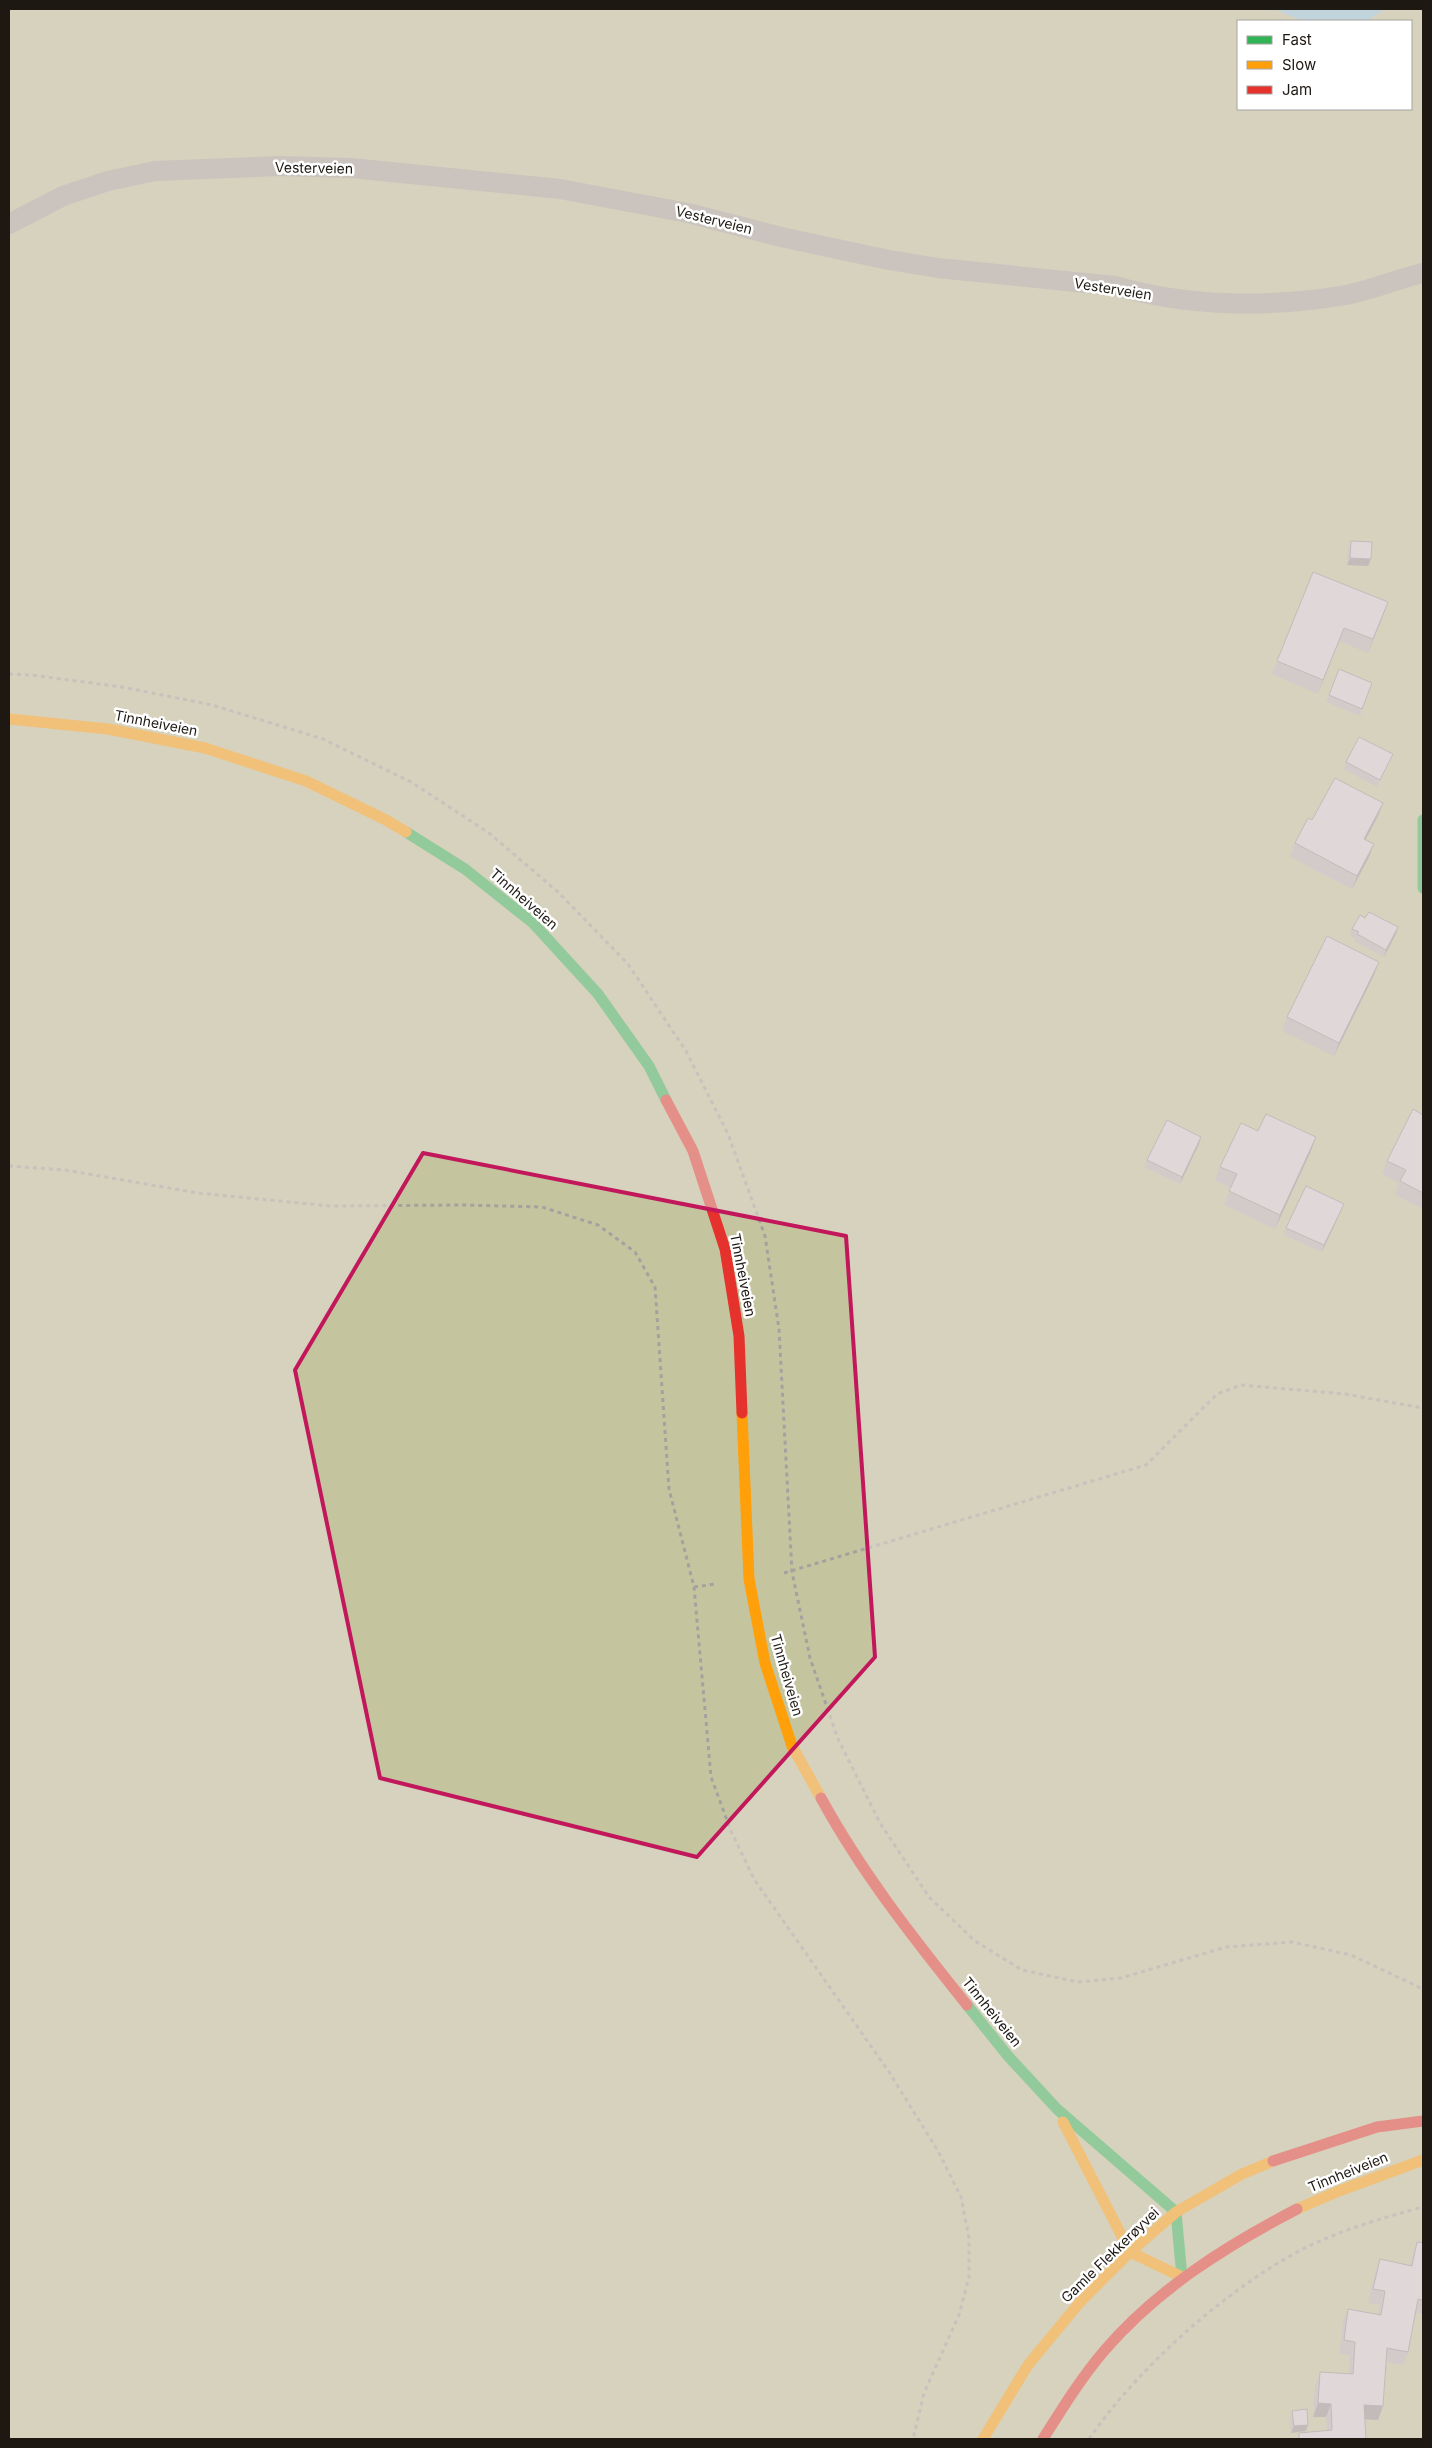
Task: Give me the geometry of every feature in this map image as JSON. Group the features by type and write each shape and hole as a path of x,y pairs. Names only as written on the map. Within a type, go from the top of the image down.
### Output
{"street":[{"name":"Tinnheiveien","path":"9,719 26,719 108,729 186,744 306,781 386,820 465,869 533,923 598,994 648,1066 693,1151 725,1249 739,1336 750,1578 765,1663 792,1746 843,1838 899,1920 1008,2056 1057,2110 1176,2212"},
{"path":"1423,820 1423,888"},
{"name":"Tinnheiveien","path":"1057,2110 1130,2252"},
{"name":"Gamle Flekkerøyvei","path":"983,2439 1028,2364 1080,2302 1130,2252 1176,2212 1242,2174 1292,2153 1377,2126 1423,2121"},
{"name":"Tinnheiveien","path":"1182,2277 1255,2230 1315,2200 1423,2160"},
{"path":"1176,2212 1182,2277"},
{"path":"1130,2252 1182,2277"},
{"path":"1043,2439 1070,2396 1116,2338 1182,2277"}],"lane":[{"name":"Vesterveien","path":"9,224 63,196 108,182 155,171 279,166 351,168 560,189 688,213 782,237 889,260 938,268 1115,286 1142,294 1187,300 1264,304 1348,295 1423,273"}],"path":[{"path":"9,1166 65,1170 198,1193 332,1206 463,1205 542,1207 598,1225 635,1252 655,1287 669,1490 694,1587 712,1777 731,1831 754,1879 889,2072 938,2151 962,2197 969,2238 969,2277 959,2315 924,2393 913,2439"},
{"path":"792,1572 1146,1465 1217,1394 1241,1385 1346,1394 1423,1408"},
{"path":"1089,2439 1135,2382 1180,2337 1224,2302 1268,2271 1301,2251 1335,2235 1380,2218 1423,2207"}],"highlighted area":[{"path":"423,1153 846,1236 875,1657 697,1857 380,1778 295,1370"}],"green space":[{"path":"9,9 1423,9 1423,2439 9,2439"}],"water":[{"path":"1274,9 1385,9 1368,20 1301,20"}],"building":[{"path":"1351,541 1372,542 1371,559 1350,558"},
{"path":"1313,572 1388,602 1373,639 1344,628 1323,680 1277,661"},
{"path":"1339,669 1372,683 1362,709 1329,695"},
{"path":"1359,737 1393,754 1380,780 1346,762"},
{"path":"1335,778 1383,803 1364,839 1374,844 1357,876 1295,843 1308,818 1312,820"},
{"path":"1369,912 1398,927 1386,950 1357,934 1359,932 1352,929 1360,915 1365,918"},
{"path":"1327,936 1379,962 1339,1043 1287,1017"},
{"path":"1413,1109 1423,1115 1423,1193 1400,1181 1406,1170 1387,1161"},
{"path":"1266,1114 1316,1137 1280,1215 1229,1191 1237,1174 1220,1167 1241,1123 1258,1131"},
{"path":"1167,1120 1201,1137 1182,1177 1147,1160"},
{"path":"1306,1186 1344,1204 1324,1245 1286,1228"},
{"path":"1417,2242 1423,2243 1423,2300 1418,2299 1408,2352 1387,2348 1383,2406 1364,2405 1366,2439 1299,2439 1299,2433 1332,2430 1331,2404 1318,2403 1320,2372 1353,2374 1355,2342 1344,2340 1348,2309 1381,2315 1385,2291 1373,2289 1380,2259 1412,2266"},
{"path":"1307,2409 1308,2425 1294,2426 1292,2411"}],"traffic: fast":[{"path":"1423,820 1423,888"},
{"path":"406,832 465,869 533,923 598,994 649,1066 666,1100"},
{"path":"967,2005 1008,2056 1057,2109 1176,2212 1182,2277"}],"traffic: slow":[{"path":"9,719 108,729 205,748 306,781 386,820 406,832"},
{"path":"742,1413 749,1579 765,1663 792,1746 821,1798"},
{"path":"1063,2122 1130,2252 1182,2277"},
{"path":"1297,2209 1339,2191 1423,2160"},
{"path":"983,2439 1028,2365 1080,2302 1130,2252 1176,2212 1242,2174 1273,2161"}],"traffic: jam":[{"path":"666,1100 693,1151 725,1249 739,1336 742,1413"},
{"path":"821,1798 871,1879 967,2005"},
{"path":"1273,2161 1377,2127 1423,2121"},
{"path":"1043,2439 1096,2361 1147,2308 1219,2254 1297,2209"}]}
